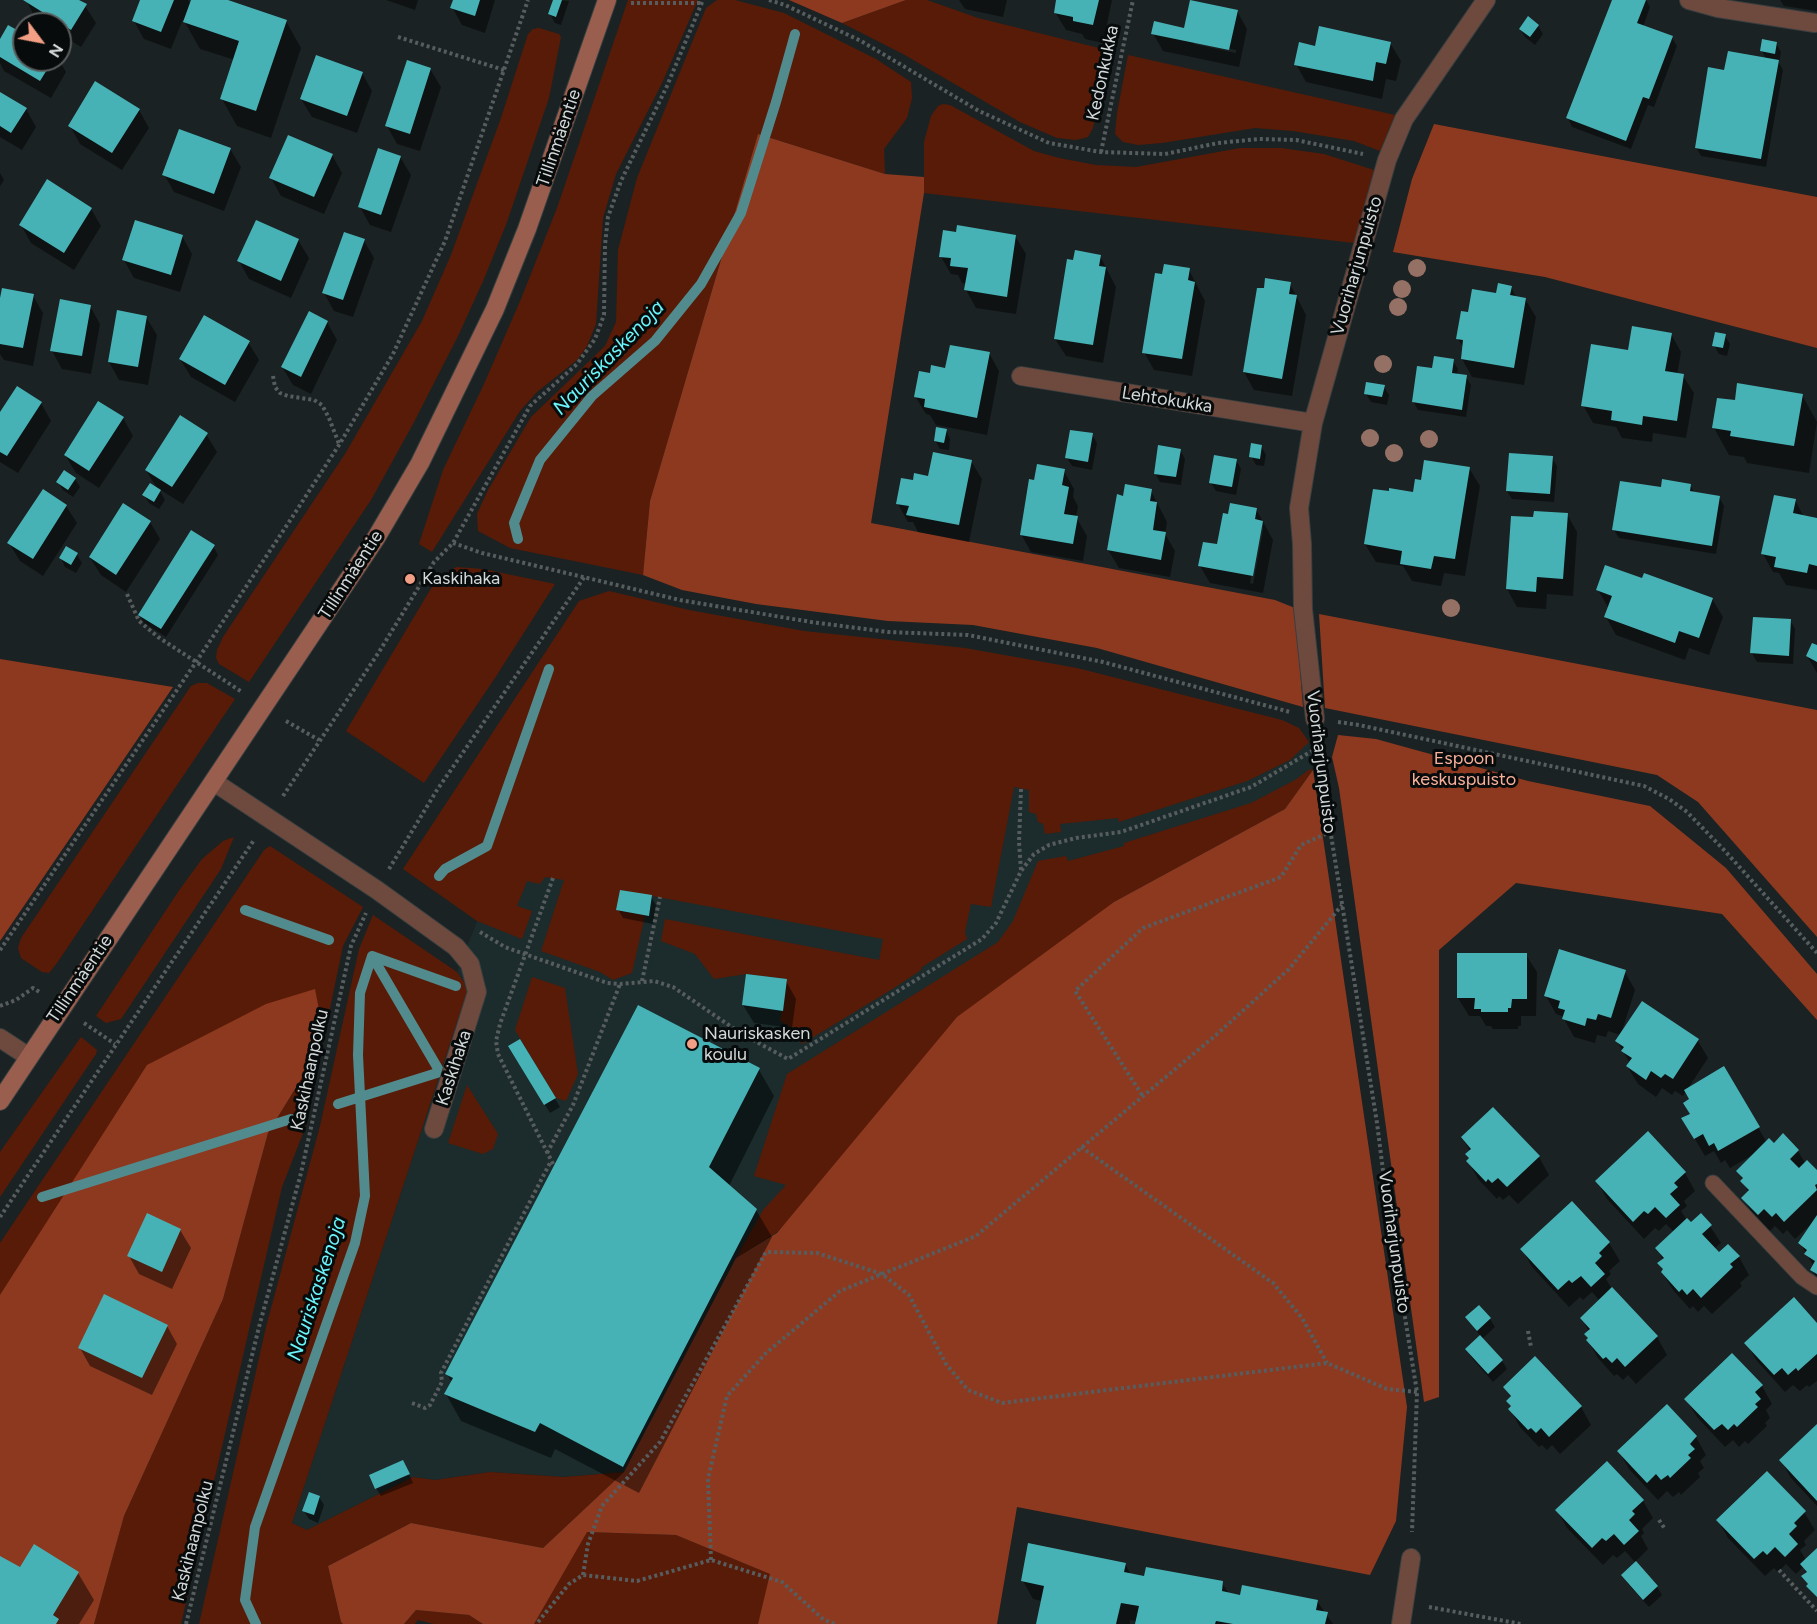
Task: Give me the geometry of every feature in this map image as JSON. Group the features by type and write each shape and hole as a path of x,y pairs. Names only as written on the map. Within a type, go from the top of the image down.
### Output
{"street":[{"name":"Vuoriharjunpuisto","path":"1315,719 1303,609 1299,507 1313,423 1387,160 1404,119 1486,0"},
{"path":"1689,0 1740,12 1815,23"},
{"name":"Tillinmäentie","path":"0,1101 6,1080 29,1057 214,782 376,538 420,463 495,309 527,229 606,1"},
{"name":"Lehtokukka","path":"1021,376 1313,423"},
{"name":"Kaskihaka","path":"214,782 377,890 456,947 470,964 475,976 477,992 475,1002 434,1129"},
{"path":"0,1038 29,1057"},
{"path":"1401,1624 1411,1558"}],"lane":[{"path":"1713,1183 1802,1277 1817,1287"}],"path":[{"path":"0,950 196,662 339,445 393,354 445,241 528,0"},
{"path":"769,0 785,5 861,41 979,111 1048,143 1101,152 1165,154 1218,143 1259,139 1296,140 1387,160"},
{"name":"Kedonkukka","path":"1101,152 1133,0"},
{"path":"0,1217 269,819 379,652 434,562 453,543 530,406 577,364 595,339 603,315 608,217 621,181 667,86 702,1 606,1"},
{"path":"398,38 504,70"},
{"path":"273,376 275,387 280,393 314,400 322,405 339,445"},
{"path":"453,543 482,553 680,600 811,622 888,632 968,635 1103,662 1315,719 1359,725 1644,786 1670,799 1687,812 1817,953"},
{"name":"Kaskihaanpolku","path":"186,1624 259,1327 301,1173 351,946 377,890 437,790 585,576"},
{"path":"127,594 139,621 158,637 244,693"},
{"name":"Vuoriharjunpuisto","path":"1315,719 1317,748 1417,1392 1411,1558"},
{"path":"291,724 319,740"},
{"path":"525,954 607,983 654,981 673,987 742,1034 788,1059 982,939 996,923 1021,871 1034,854 1049,845 1121,832 1251,787 1317,748"},
{"path":"1021,789 1019,842 1021,871"},
{"path":"1142,1095 1075,991 1143,928 1281,877 1301,845 1330,832"},
{"path":"554,878 500,1024 496,1041 498,1054 554,1166"},
{"path":"642,981 660,897"},
{"path":"711,1560 708,1479 727,1396 766,1353 840,1291 976,1236 1216,1035 1289,969 1342,905"},
{"path":"548,1153 573,1105 620,984"},
{"path":"1082,1147 1273,1283 1302,1318 1327,1363"},
{"path":"412,1403 425,1407 430,1406 442,1382 441,1373 551,1160"},
{"path":"583,1575 588,1544 602,1506 660,1442 766,1252 817,1253 882,1274 909,1295 946,1364 968,1390 1002,1403 1327,1363 1387,1389 1417,1392"},
{"path":"1528,1331 1531,1347"},
{"path":"1659,1520 1665,1528"},
{"path":"538,1622 568,1584 583,1575 637,1581 711,1560 782,1581 824,1620 835,1624"},
{"path":"1779,1570 1817,1611"},
{"path":"1405,1603 1521,1624"}],"shaded area":[{"path":"628,0 698,0 662,83 616,174 603,218 596,324 587,346 577,360 537,392 520,411 432,552 419,544 443,470 521,299 557,208"},
{"path":"717,0 735,0 784,13 876,59 911,82 912,98 907,118 884,149 885,174 758,134 650,501 643,575 510,548 478,531 477,514 488,490 531,417 605,346 616,322 618,250 637,178 706,8"},
{"path":"906,0 927,0 978,18 1111,51 1093,128 1088,137 1076,140 1057,138 1020,122 903,54 842,23"},
{"path":"539,28 559,34 561,37 549,98 507,222 484,279 413,424 371,500 249,682 219,664 216,658 217,650 223,637 345,454 422,321 451,255 501,118 528,34 533,29"},
{"path":"1128,55 1395,115 1380,151 1354,141 1293,131 1255,128 1162,143 1138,145 1123,142 1115,134"},
{"path":"950,105 1034,151 1096,165 1136,167 1240,148 1281,148 1324,154 1374,170 1354,243 924,193 924,142 931,116 938,106"},
{"path":"456,567 483,569 555,584 424,783 346,731 436,580"},
{"name":"Nauriskasken koulu","path":"609,591 689,610 804,631 965,648 1077,668 1282,720 1299,728 1309,742 1313,770 1285,809 736,1258 624,1472 564,1477 490,1472 435,1480 413,1477 307,1530 292,1523 467,992 457,972"},
{"path":"609,591 689,610 804,631 965,648 1077,668 1282,720 1299,728 1309,742 1290,760 1247,781 1119,822 1118,818 1060,824 1061,832 1045,834 1043,824 1038,822 1036,814 1029,812 1029,790 1014,787 991,907 971,904 965,932 967,939 922,967 921,970 894,988 802,1044 793,1028 780,1021 787,979 746,974 714,979 695,954 661,941 665,919 879,960 883,939 620,890 616,910 645,915 632,973 613,980 600,972 541,951 564,880 545,877 540,884 527,881 517,906 532,911 522,939 477,921 403,869 579,601"},
{"path":"207,683 235,699 57,963 49,973 42,972 21,958 18,948 21,938 191,686"},
{"path":"1310,769 1313,770 1285,809 1114,902 776,1233 736,1258 763,1210 786,1185 754,1176 787,1074 998,942 1013,921 1038,861 1066,856 1068,861 1124,846 1124,843 1251,803 1295,780"},
{"path":"234,837 221,869 121,1019 106,1023 96,1016 202,859 223,841"},
{"path":"270,846 363,907 343,946 305,1128 282,1187 181,1624 94,1624 124,1516 223,1299 268,1133 303,1076 0,1295 0,1243 264,850"},
{"path":"373,915 457,972 467,992 292,1523 307,1530 413,1477 435,1480 490,1472 564,1477 624,1472 543,1548 411,1523 328,1566 343,1624 199,1624 266,1327 320,1126 359,949"},
{"path":"532,977 565,988 578,1074 566,1101 556,1098 515,1030"},
{"path":"81,1037 97,1050 96,1054 0,1197 0,1152"},
{"path":"467,1085 498,1134 493,1149 483,1154 448,1143"},
{"path":"586,1532 676,1535 771,1574 758,1624 534,1624"},
{"path":"416,1610 469,1615 483,1624 434,1624 418,1620 415,1624 404,1624"}],"green space":[{"path":"789,0 906,0 842,23"},
{"path":"1434,124 1817,197 1817,348 1545,277 1393,252 1412,179"},
{"path":"758,134 885,174 924,177 924,193 871,523 1275,600 1295,608 1303,707 1097,648 973,625 888,621 756,604 682,590 643,575 650,501"},
{"path":"1319,614 1817,710 1817,937 1698,802 1657,775 1325,708"},
{"path":"0,659 173,687 0,941"},
{"name":"Espoon keskuspuisto","path":"1338,735 1376,739 1528,781 1650,806 1726,868 1817,974 1817,1020 1722,914 1516,883 1439,950 1439,1397 1424,1402 1339,788 1332,757"},
{"path":"1313,770 1407,1407 1396,1521 1370,1575 1017,1507 997,1624 758,1624 770,1574 676,1535 587,1532 534,1624 483,1624 469,1615 416,1610 404,1624 343,1624 341,1622 328,1566 411,1523 543,1548 624,1472 736,1258 777,1233 957,1017 1114,902 1285,809"},
{"path":"315,989 320,1015 303,1076 268,1133 223,1299 124,1516 94,1624 0,1624 0,1295 147,1065 266,1004"}],"building":[{"path":"23,0 79,0 87,4 72,28 72,12 42,12"},
{"path":"140,0 174,0 161,32 132,21"},
{"path":"191,0 228,0 287,20 256,111 220,99 239,41 183,22"},
{"path":"453,0 480,0 475,16 450,8"},
{"path":"553,0 562,0 556,17 548,14"},
{"path":"1056,0 1099,0 1093,25 1073,21 1073,17 1054,13"},
{"path":"1190,0 1238,10 1229,50 1151,34 1154,21 1184,28"},
{"path":"1612,0 1646,0 1637,23 1673,36 1649,99 1643,97 1626,141 1566,118"},
{"path":"1528,16 1539,25 1530,37 1519,29"},
{"path":"8,25 12,27 12,64 0,57 0,39"},
{"path":"1319,26 1391,42 1386,64 1376,62 1373,81 1294,65 1299,42 1315,46"},
{"path":"1762,39 1777,42 1775,54 1760,51"},
{"path":"1728,51 1779,60 1761,159 1695,148 1708,67 1724,70"},
{"path":"316,55 363,72 347,116 300,99"},
{"path":"407,60 431,68 410,134 385,126"},
{"path":"25,72 46,72 40,81"},
{"path":"95,81 140,109 112,153 68,126"},
{"path":"0,92 27,108 11,133 0,126"},
{"path":"179,129 231,148 214,194 162,175"},
{"path":"288,135 333,154 314,197 269,178"},
{"path":"378,148 401,156 381,215 358,207"},
{"path":"47,179 92,208 64,253 19,225"},
{"path":"135,220 183,235 171,275 122,260"},
{"path":"256,220 299,239 281,281 237,261"},
{"path":"957,225 1016,235 1007,297 964,290 968,268 950,266 951,258 939,257 943,230 956,232"},
{"path":"344,232 365,239 343,300 322,293"},
{"path":"1075,250 1101,255 1099,266 1106,267 1093,345 1054,339 1067,259 1073,260"},
{"path":"1164,264 1190,268 1188,280 1195,282 1182,359 1142,353 1155,273 1162,274"},
{"path":"1265,278 1291,282 1289,294 1297,295 1282,379 1243,372 1257,288 1264,288"},
{"path":"1498,283 1512,286 1510,295 1526,298 1514,368 1461,359 1463,340 1456,339 1461,311 1468,312 1472,289 1496,293"},
{"path":"2,288 34,294 23,348 0,344"},
{"path":"60,299 91,305 82,356 50,351"},
{"path":"117,310 147,316 138,367 108,362"},
{"path":"309,311 328,321 301,377 281,367"},
{"path":"204,315 250,341 225,385 179,359"},
{"path":"1632,326 1672,333 1665,371 1684,374 1677,421 1643,416 1642,425 1611,420 1612,411 1581,406 1591,344 1628,350"},
{"path":"1715,332 1726,334 1723,348 1712,346"},
{"path":"950,345 990,352 977,418 924,407 925,399 914,397 919,371 930,373 931,365 945,368"},
{"path":"1434,356 1454,359 1452,373 1467,375 1462,410 1412,402 1417,366 1432,368"},
{"path":"1366,382 1385,385 1382,397 1364,394"},
{"path":"1737,383 1803,394 1794,446 1730,436 1731,431 1712,428 1717,398 1735,400"},
{"path":"17,386 42,402 7,456 0,452 0,412"},
{"path":"98,401 124,417 89,471 64,455"},
{"path":"180,415 208,433 172,487 145,470"},
{"path":"936,427 947,429 944,443 934,441"},
{"path":"1070,430 1093,433 1088,462 1065,458"},
{"path":"1251,443 1262,445 1260,459 1249,457"},
{"path":"1158,445 1181,449 1176,477 1154,474"},
{"path":"933,452 972,460 959,525 906,515 909,506 896,504 901,478 913,480 914,473 928,476"},
{"path":"1509,453 1553,456 1550,494 1506,491"},
{"path":"1214,455 1237,459 1232,487 1209,483"},
{"path":"1424,460 1470,467 1455,559 1434,556 1431,569 1400,564 1402,551 1364,544 1373,489 1389,491 1389,488 1413,492 1415,479 1421,480"},
{"path":"1037,464 1065,469 1062,485 1069,487 1064,514 1078,516 1073,544 1020,535 1029,479 1034,480"},
{"path":"64,470 76,478 68,490 56,482"},
{"path":"1662,479 1691,484 1690,491 1720,496 1712,546 1612,530 1620,481 1661,487"},
{"path":"150,483 161,490 154,502 142,495"},
{"path":"1125,484 1152,489 1150,501 1157,502 1153,530 1166,532 1161,560 1107,550 1117,494 1123,496"},
{"path":"43,489 67,505 33,559 7,543"},
{"path":"1774,495 1796,499 1793,513 1817,518 1817,566 1809,564 1807,573 1774,567 1776,557 1761,554"},
{"path":"123,503 151,521 116,575 89,557"},
{"path":"1230,503 1257,508 1255,519 1263,521 1253,576 1198,566 1203,542 1217,544 1223,513 1228,514"},
{"path":"1534,511 1568,513 1563,579 1537,577 1536,592 1506,589 1511,516 1533,517"},
{"path":"191,530 215,545 161,629 138,615"},
{"path":"66,546 78,553 71,565 59,558"},
{"path":"1605,565 1642,578 1644,573 1713,598 1699,638 1679,631 1675,643 1604,617 1612,596 1596,590"},
{"path":"1753,617 1791,619 1789,656 1750,653"},
{"path":"1812,643 1817,645 1817,662 1806,656"},
{"path":"620,890 652,895 649,916 616,910"},
{"path":"1559,949 1626,970 1611,1018 1598,1014 1596,1020 1587,1018 1585,1026 1562,1019 1565,1010 1558,1008 1560,1001 1544,996"},
{"path":"1457,953 1527,953 1527,999 1512,999 1508,1012 1481,1012 1481,1009 1474,1009 1475,998 1457,998"},
{"path":"746,974 787,979 783,1011 742,1005"},
{"path":"1642,1001 1699,1039 1673,1079 1665,1074 1661,1078 1651,1071 1646,1080 1626,1066 1632,1058 1621,1051 1624,1047 1615,1041"},
{"path":"638,1005 760,1068 709,1167 757,1209 623,1467 540,1423 535,1432 444,1394 453,1378 445,1374"},
{"path":"520,1039 556,1098 544,1105 508,1046"},
{"path":"1724,1066 1760,1127 1718,1151 1714,1143 1709,1146 1703,1134 1694,1139 1681,1118 1690,1114 1683,1103 1689,1099 1684,1090"},
{"path":"1493,1107 1540,1156 1507,1187 1498,1178 1492,1183 1488,1179 1486,1182 1466,1161 1469,1158 1465,1154 1471,1149 1461,1137"},
{"path":"1648,1131 1686,1172 1674,1183 1678,1187 1670,1194 1680,1205 1666,1218 1655,1207 1648,1214 1644,1211 1633,1222 1595,1181"},
{"path":"1783,1133 1799,1150 1790,1159 1799,1168 1807,1160 1817,1170 1817,1184 1815,1185 1817,1190 1784,1222 1776,1213 1772,1217 1764,1209 1758,1215 1741,1198 1749,1190 1740,1181 1743,1178 1736,1171 1769,1138 1774,1143"},
{"path":"1572,1201 1610,1242 1599,1253 1602,1256 1595,1263 1605,1274 1591,1287 1581,1276 1572,1283 1569,1280 1558,1290 1520,1249"},
{"path":"147,1213 181,1229 162,1272 127,1256"},
{"path":"1701,1213 1712,1225 1702,1234 1719,1252 1728,1244 1740,1256 1730,1264 1733,1267 1701,1298 1693,1289 1687,1295 1682,1289 1679,1292 1661,1272 1663,1269 1657,1263 1664,1258 1655,1248 1687,1218 1691,1222"},
{"path":"1817,1215 1817,1274 1810,1270 1815,1261 1804,1254 1807,1250 1798,1243"},
{"path":"1612,1287 1658,1336 1625,1367 1617,1358 1612,1363 1606,1357 1603,1359 1586,1340 1588,1338 1584,1334 1590,1329 1580,1318"},
{"path":"104,1294 168,1325 142,1378 78,1348"},
{"path":"1794,1297 1817,1323 1817,1354 1798,1371 1796,1368 1788,1375 1782,1368 1774,1375 1744,1343"},
{"path":"1479,1305 1491,1318 1477,1331 1465,1317"},
{"path":"1480,1335 1503,1360 1488,1374 1465,1349"},
{"path":"1732,1353 1763,1385 1755,1392 1761,1399 1755,1404 1758,1407 1737,1427 1734,1424 1728,1430 1722,1424 1714,1430 1684,1399"},
{"path":"1535,1356 1582,1406 1549,1437 1541,1428 1536,1433 1531,1428 1528,1430 1508,1409 1511,1406 1506,1401 1511,1396 1503,1387"},
{"path":"1667,1404 1697,1436 1690,1444 1695,1449 1688,1455 1691,1458 1670,1478 1668,1475 1661,1480 1656,1474 1647,1483 1617,1451"},
{"path":"1817,1424 1817,1501 1779,1460"},
{"path":"403,1460 410,1474 375,1489 369,1475"},
{"path":"1607,1461 1644,1500 1632,1511 1635,1514 1629,1520 1639,1531 1624,1545 1614,1534 1606,1541 1602,1538 1592,1548 1555,1510"},
{"path":"1767,1471 1806,1511 1794,1523 1797,1526 1789,1534 1798,1544 1785,1557 1775,1547 1767,1555 1763,1551 1754,1559 1716,1520"},
{"path":"309,1492 320,1496 314,1515 302,1511"},
{"path":"1028,1543 1126,1563 1124,1572 1144,1576 1146,1567 1223,1581 1222,1591 1240,1595 1242,1585 1318,1600 1316,1610 1328,1612 1325,1624 1233,1624 1216,1621 1215,1624 1135,1624 1139,1606 1121,1603 1116,1624 1036,1624 1044,1586 1021,1581"},
{"path":"34,1544 79,1572 53,1615 59,1619 56,1624 0,1624 0,1556 20,1567"},
{"path":"1817,1548 1817,1597 1806,1586 1808,1584 1801,1576 1807,1572 1800,1564"},
{"path":"1636,1561 1658,1586 1643,1600 1621,1575"}],"waterway":[{"name":"Nauriskaskenoja","path":"518,539 514,523 540,460 592,396 655,341 701,284 741,213 795,34"},
{"name":"Nauriskaskenoja","path":"439,876 445,869 487,846 549,669"},
{"path":"245,910 329,940"},
{"path":"372,956 456,986"},
{"path":"338,1104 440,1072 372,956"},
{"name":"Nauriskaskenoja","path":"256,1624 245,1600 255,1527 355,1243 365,1196 358,1055 360,993 372,956"},
{"path":"42,1197 291,1119"}],"place":[{"name":"Kaskihaka","path":"410,579"},
{"name":"Nauriskasken koulu","path":"692,1044"}]}
